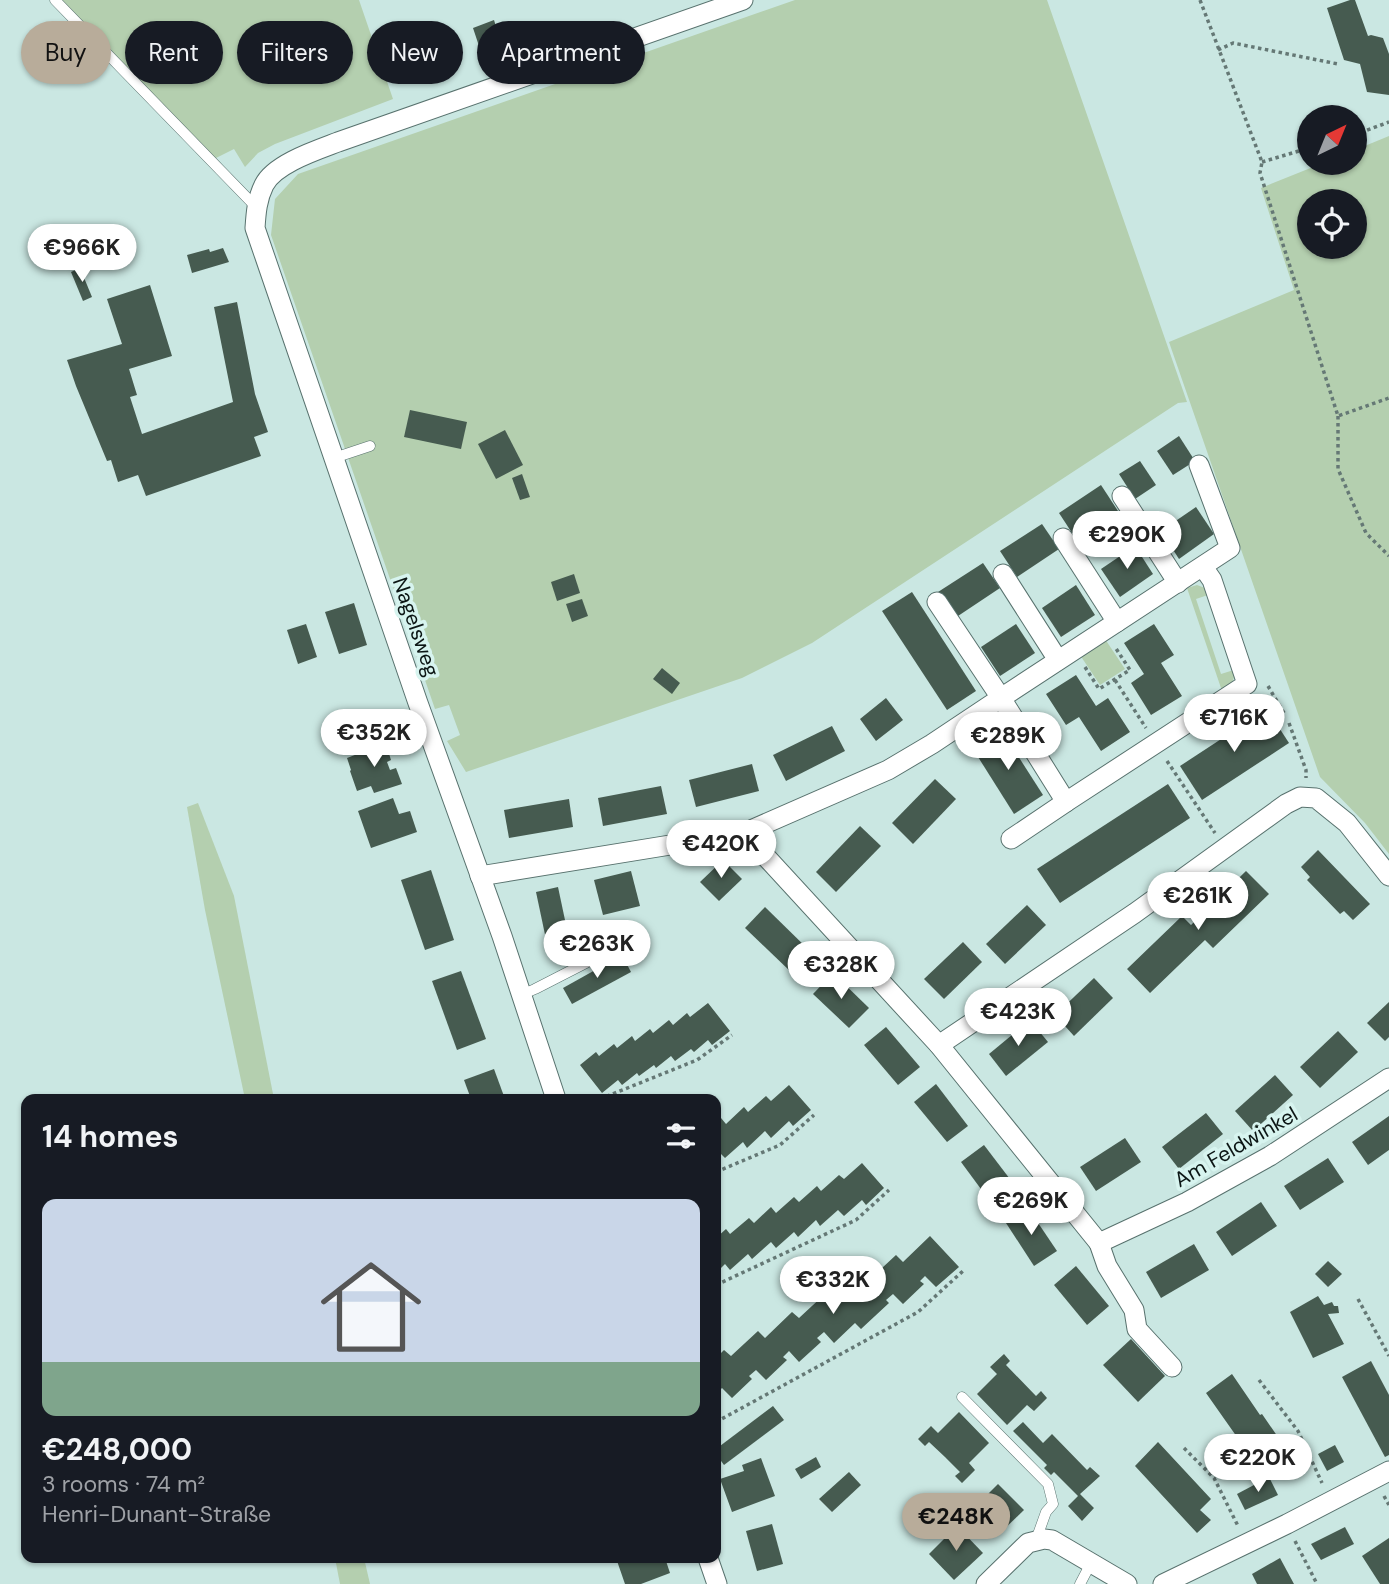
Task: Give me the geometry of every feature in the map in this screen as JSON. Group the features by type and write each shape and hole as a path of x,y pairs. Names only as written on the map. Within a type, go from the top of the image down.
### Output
{"street":[{"path":"256,207 265,182 288,162 351,137 739,1"},
{"name":"Nagelsweg","path":"256,207 255,228 554,1094"},
{"path":"480,876 744,833 888,770 932,744 1230,548 1199,465"},
{"path":"1122,496 1178,583"},
{"path":"1063,538 1111,626"},
{"path":"1011,839 1247,684 1212,580 1203,567"},
{"path":"1003,574 1066,655"},
{"path":"937,603 1066,802"},
{"path":"939,1045 1135,913 1286,804 1300,797 1311,798 1347,823 1389,876"},
{"path":"744,833 939,1045 1100,1243 1107,1266 1134,1310 1137,1329 1172,1367"},
{"name":"Am Feldwinkel","path":"1100,1243 1187,1202 1270,1156 1389,1078"},
{"path":"1163,1584 1389,1471"},
{"path":"986,1584 1028,1543 1044,1539 1052,1540 1127,1584"},
{"path":"710,1563 717,1584"}],"lane":[{"path":"55,0 256,207"},
{"path":"334,458 370,446"},
{"path":"520,995 613,949"},
{"path":"962,1397 1048,1484 1053,1504 1046,1512 1036,1541"},
{"path":"1080,1584 1091,1563"}],"path":[{"path":"1200,0 1262,162 1260,173 1338,416 1338,470 1366,533 1389,556"},
{"path":"1218,50 1233,43 1338,64"},
{"path":"1367,130 1389,122"},
{"path":"1262,162 1297,152"},
{"path":"1338,416 1389,398"},
{"path":"1066,655 1099,690 1115,680 1130,670 1111,626"},
{"path":"1115,680 1224,848"},
{"path":"1289,723 1306,770 1311,798"},
{"path":"612,1094 697,1060 732,1035"},
{"path":"721,1170 780,1145 814,1115"},
{"path":"721,1283 856,1220 889,1190"},
{"path":"721,1419 918,1312 962,1271"},
{"path":"1358,1299 1389,1356"},
{"path":"1259,1380 1298,1431 1330,1500"},
{"path":"1184,1448 1214,1478 1246,1543"},
{"path":"1287,1524 1317,1584"}],"green space":[{"path":"60,0 359,0 367,23 367,84 388,84 393,99 275,144 258,153 245,167 234,149 214,159 141,84 223,84 223,21 125,21 125,67 111,53 111,21 80,21"},
{"path":"795,0 1047,0 1187,402 1178,403 812,643 742,678 466,772 447,741 460,735 449,705 435,709 271,235 275,199 298,174 555,84 645,84 645,53"},
{"path":"1389,136 1389,854 1365,823 1320,777 1169,342 1294,290 1261,188 1297,173 1367,175 1367,145"},
{"path":"1197,585 1211,594 1196,599 1221,674 1237,669 1232,683 1222,691 1187,588"},
{"path":"1105,639 1125,669 1100,685 1080,655"},
{"path":"198,803 234,896 273,1094 244,1094 205,910 187,807"},
{"path":"336,1563 365,1563 370,1584 340,1584"}],"building":[{"path":"1355,0 1368,36 1383,38 1389,54 1389,95 1367,92 1360,64 1344,60 1327,8"},
{"path":"223,248 229,262 192,273 187,255"},
{"path":"80,268 92,297 83,301 71,272"},
{"path":"150,285 172,356 129,369 137,395 130,397 142,434 233,402 214,307 237,302 255,394 268,432 254,437 261,456 146,496 138,475 118,482 67,360 122,344 107,299"},
{"path":"410,410 467,422 461,449 404,437"},
{"path":"505,430 523,465 496,479 478,444"},
{"path":"1179,436 1195,461 1173,475 1157,451"},
{"path":"1140,461 1156,485 1135,499 1119,474"},
{"path":"522,474 530,497 520,500 512,478"},
{"path":"1101,485 1118,511 1076,539 1059,513"},
{"path":"1196,507 1214,534 1179,559 1161,531"},
{"path":"1042,524 1059,549 1017,577 1000,551"},
{"path":"1135,546 1153,574 1120,597 1101,569"},
{"path":"983,563 1000,588 955,618 938,592"},
{"path":"574,574 580,593 557,601 551,582"},
{"path":"1076,585 1095,615 1061,637 1042,608"},
{"path":"912,592 976,691 947,710 882,611"},
{"path":"582,599 588,616 572,622 566,604"},
{"path":"354,603 367,645 339,654 325,612"},
{"path":"306,624 317,657 298,664 287,630"},
{"path":"1016,624 1035,653 1000,676 981,647"},
{"path":"1154,624 1174,655 1161,663 1182,696 1151,715 1131,683 1144,674 1124,643"},
{"path":"662,668 680,683 672,694 653,679"},
{"path":"1076,675 1096,706 1108,698 1130,732 1101,751 1079,717 1066,725 1046,694"},
{"path":"886,698 903,720 876,741 860,719"},
{"path":"1267,709 1289,743 1202,800 1180,766"},
{"path":"832,726 845,751 786,781 773,755"},
{"path":"1002,731 1043,795 1014,814 973,749"},
{"path":"385,741 391,760 387,762 390,770 396,768 402,784 374,793 371,786 357,791 347,758"},
{"path":"752,764 759,791 696,807 689,780"},
{"path":"935,779 956,799 913,844 892,823"},
{"path":"1168,784 1190,818 1060,903 1037,869"},
{"path":"661,786 667,814 603,826 598,798"},
{"path":"393,798 399,814 410,811 417,832 371,848 358,811"},
{"path":"569,799 573,827 509,838 504,810"},
{"path":"860,826 881,846 836,892 816,872"},
{"path":"1318,850 1370,904 1353,920 1344,911 1340,914 1307,880 1310,877 1301,867"},
{"path":"723,860 742,879 719,901 700,882"},
{"path":"431,870 454,940 425,950 401,880"},
{"path":"631,871 640,906 603,915 594,880"},
{"path":"1246,871 1269,894 1213,948 1205,940 1150,993 1127,969 1182,916 1191,925"},
{"path":"558,887 569,939 547,944 536,892"},
{"path":"1027,905 1046,925 1005,964 986,944"},
{"path":"765,907 812,953 792,973 745,928"},
{"path":"963,942 982,962 944,999 924,979"},
{"path":"622,955 631,972 572,1004 563,988"},
{"path":"461,971 486,1039 457,1050 432,981"},
{"path":"833,973 869,1008 849,1028 813,994"},
{"path":"1094,978 1113,998 1074,1036 1055,1015"},
{"path":"1389,1002 1389,1037 1385,1041 1367,1023"},
{"path":"708,1003 730,1031 712,1045 708,1040 694,1052 691,1049 675,1061 671,1056 656,1068 654,1065 639,1076 637,1073 622,1085 618,1080 602,1093 580,1065 596,1052 599,1056 614,1044 617,1048 632,1036 635,1041 650,1029 653,1033 669,1020 673,1025 687,1013 690,1017"},
{"path":"1030,1020 1048,1042 1006,1076 989,1054"},
{"path":"886,1027 920,1067 898,1085 864,1045"},
{"path":"1338,1031 1358,1052 1320,1088 1300,1067"},
{"path":"494,1069 503,1094 469,1094 464,1080"},
{"path":"1275,1075 1293,1095 1253,1131 1235,1111"},
{"path":"936,1084 968,1126 947,1142 914,1102"},
{"path":"789,1085 811,1110 793,1126 789,1121 771,1138 765,1131 747,1148 743,1142 725,1158 721,1154 721,1118 726,1124 744,1107 748,1112 766,1096 771,1101"},
{"path":"1206,1113 1223,1134 1179,1169 1162,1147"},
{"path":"1389,1116 1389,1150 1368,1165 1352,1142"},
{"path":"1125,1138 1141,1162 1096,1191 1080,1167"},
{"path":"984,1145 1016,1187 992,1204 961,1162"},
{"path":"1328,1158 1344,1182 1300,1210 1284,1186"},
{"path":"862,1163 884,1188 866,1205 862,1200 844,1216 838,1210 820,1226 816,1220 798,1237 794,1232 776,1248 771,1242 752,1259 748,1254 730,1270 725,1264 721,1268 721,1234 726,1229 730,1234 749,1218 754,1223 771,1207 776,1213 794,1197 799,1202 817,1186 821,1191 839,1175 844,1179"},
{"path":"1261,1202 1277,1226 1232,1256 1216,1232"},
{"path":"1028,1208 1057,1251 1034,1266 1006,1223"},
{"path":"930,1236 959,1267 936,1287 925,1276 920,1281 924,1284 903,1304 893,1294 886,1300 889,1303 861,1329 855,1323 834,1343 824,1332 817,1338 821,1342 799,1362 789,1351 783,1357 787,1360 766,1380 756,1370 749,1376 752,1379 732,1398 721,1389 721,1353 724,1350 731,1356 758,1331 765,1338 792,1312 799,1318 826,1293 833,1300 861,1274 868,1281 896,1255 903,1262"},
{"path":"1194,1244 1209,1270 1161,1298 1146,1272"},
{"path":"1328,1261 1342,1274 1328,1287 1315,1274"},
{"path":"1076,1266 1109,1306 1087,1325 1054,1285"},
{"path":"1318,1296 1324,1305 1332,1302 1334,1306 1338,1306 1339,1313 1328,1314 1344,1344 1313,1358 1290,1312"},
{"path":"1131,1339 1165,1376 1138,1402 1103,1365"},
{"path":"1004,1354 1010,1361 1006,1365 1036,1396 1041,1391 1047,1398 1034,1411 1027,1405 1007,1425 977,1394 997,1374 990,1367"},
{"path":"1371,1361 1389,1395 1389,1455 1385,1457 1342,1377"},
{"path":"1232,1374 1291,1456 1263,1474 1206,1393"},
{"path":"773,1406 784,1420 724,1465 721,1461 721,1445"},
{"path":"959,1412 989,1443 969,1463 975,1470 962,1483 955,1476 960,1472 945,1457 929,1442 925,1446 918,1439 931,1426 938,1433"},
{"path":"1023,1422 1043,1443 1052,1434 1087,1470 1090,1467 1100,1476 1080,1494 1094,1508 1082,1521 1068,1506 1078,1496 1054,1472 1051,1475 1044,1468 1047,1465 1013,1431"},
{"path":"1158,1442 1211,1499 1200,1510 1211,1520 1197,1533 1135,1466"},
{"path":"1335,1445 1344,1462 1327,1471 1318,1454"},
{"path":"816,1457 821,1467 801,1479 795,1469"},
{"path":"761,1458 775,1496 732,1512 721,1479 744,1471 742,1465"},
{"path":"849,1472 861,1485 832,1512 819,1499"},
{"path":"1269,1477 1278,1495 1245,1510 1237,1494"},
{"path":"998,1484 1024,1510 997,1536 972,1510"},
{"path":"772,1524 783,1564 757,1571 746,1531"},
{"path":"957,1526 983,1553 954,1580 929,1554"},
{"path":"1345,1527 1354,1544 1321,1560 1311,1544"},
{"path":"1389,1538 1389,1584 1380,1584 1362,1556"},
{"path":"1280,1558 1294,1584 1257,1584 1252,1574"},
{"path":"618,1563 667,1563 670,1573 641,1584 625,1584"}]}
